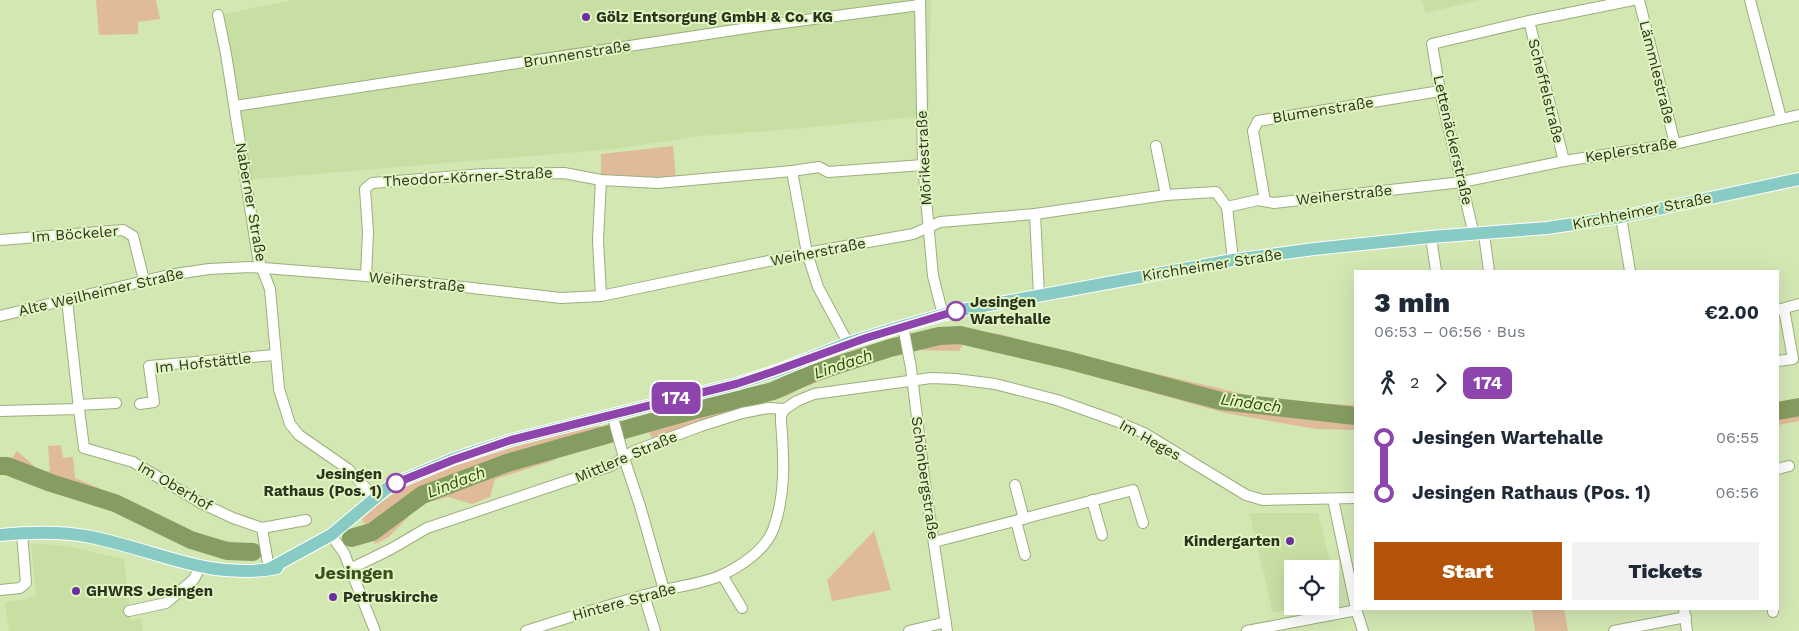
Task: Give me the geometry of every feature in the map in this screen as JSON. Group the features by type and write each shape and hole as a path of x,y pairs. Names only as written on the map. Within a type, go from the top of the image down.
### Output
{"main road":[{"name":"Kirchheimer Straße","path":"0,535 43,532 89,537 200,567 243,572 291,565 313,555 331,535 396,483 453,460 511,440 613,420 736,384 848,344 904,331 943,315 1040,295 1233,260 1314,249 1431,237 1547,228 1621,217 1799,179"}],"street":[{"path":"1529,21 1633,0"},
{"name":"Lämmlestraße","path":"1639,0 1675,144"},
{"path":"1750,0 1781,118"},
{"name":"Brunnenstraße","path":"235,106 920,3"},
{"name":"Mörikestraße","path":"920,3 923,165 933,276 943,315"},
{"name":"Naberner Straße","path":"218,15 235,106 258,258 270,289 279,389 290,424 299,435 348,469 375,498"},
{"name":"Lettenäckerstraße","path":"1479,234 1462,182 1440,91 1432,44 1529,21"},
{"name":"Scheffelstraße","path":"1529,21 1564,161"},
{"name":"Blumenstraße","path":"1265,201 1253,131 1258,121 1440,91"},
{"name":"Keplerstraße","path":"1462,182 1564,161 1675,144 1799,115"},
{"path":"1156,146 1166,195"},
{"name":"Theodor-Körner-Straße","path":"366,276 368,232 365,189 372,183 483,174 564,173 601,180 658,182 819,167 828,172 923,165"},
{"path":"792,171 807,253 818,288 848,344"},
{"path":"601,180 598,255 601,296"},
{"name":"Weiherstraße","path":"262,268 366,276 561,298 601,296 807,253 913,234 940,222 1035,214 1166,195 1216,192 1227,207 1258,200 1274,203 1462,182"},
{"path":"1227,207 1233,260"},
{"path":"1035,214 1040,295"},
{"path":"1621,217 1630,270"},
{"name":"Im Böckeler","path":"0,240 123,230 133,236 144,280"},
{"path":"1479,234 1489,270"},
{"path":"1431,237 1436,270"},
{"name":"Alte Weilheimer Straße","path":"0,316 144,280 209,268 250,266 262,268"},
{"path":"66,300 78,407"},
{"path":"1779,361 1793,359 1781,310 1799,304"},
{"name":"Schönbergstraße","path":"904,331 911,368 947,626"},
{"name":"Im Hofstättle","path":"140,404 154,402 149,366 275,355"},
{"name":"Im Heges","path":"912,380 931,378 956,379 995,384 1057,400 1144,433 1246,495 1263,500 1354,498"},
{"name":"Mittlere Straße","path":"350,570 427,528 611,466 634,450 742,413 768,408 785,409 797,401 814,394 912,380"},
{"path":"0,412 116,403"},
{"name":"Im Oberhof","path":"78,407 84,448 133,462 201,503 233,518 262,528 306,520"},
{"name":"Hintere Straße","path":"526,631 582,612 706,581 722,575 754,554 772,532 782,492 784,464 781,422 785,409"},
{"path":"613,420 664,590"},
{"path":"1779,469 1788,466"},
{"path":"1015,485 1025,555"},
{"path":"934,542 1133,490 1143,523"},
{"path":"1333,499 1354,599"},
{"path":"1092,500 1102,535"},
{"path":"262,528 269,569"},
{"path":"0,590 20,588 26,583 22,533"},
{"path":"331,535 344,553 374,629 363,631"},
{"path":"129,611 166,603 194,578 200,567"},
{"path":"722,575 742,608"},
{"path":"644,595 655,631"},
{"path":"1247,631 1267,629 1354,608"},
{"path":"1357,610 1363,631"},
{"path":"1614,631 1685,613 1687,631"},
{"path":"909,631 947,626"}],"shaded area":[{"path":"96,0 156,0 160,19 138,22 138,34 99,35"},
{"path":"293,0 931,0 928,116 700,136 614,149 244,180 218,15"},
{"path":"1422,0 1479,0 1426,13"},
{"path":"673,146 676,179 601,177 601,154"},
{"path":"958,328 1000,334 1046,347 1041,361 964,342 959,351 919,350 922,336 928,333"},
{"path":"888,344 900,350 800,389 787,396 652,438 646,427 786,389 783,381"},
{"path":"1098,360 1273,401 1354,405 1354,430 1316,429 1225,413 1093,376"},
{"path":"1799,402 1799,421 1779,425 1779,407"},
{"path":"599,425 607,432 557,445 555,460 495,479 490,497 472,504 448,497 428,502 412,513 389,537 375,544 362,519 405,487 437,472 501,451"},
{"path":"61,445 63,458 73,457 75,478 132,502 193,534 231,542 231,548 191,538 115,501 52,481 9,463 17,451 41,472 50,471 48,446"},
{"name":"Kindergarten","path":"1249,513 1318,513 1329,560 1284,560 1284,611 1273,613"},
{"path":"874,531 891,590 832,601 827,580"},
{"path":"31,543 66,546 124,559 131,620 141,618 143,631 9,631 5,602 26,599 36,595"},
{"path":"1532,610 1564,610 1568,631 1535,631"}],"waterway":[{"name":"Lindach","path":"351,538 372,532 422,495 507,463 694,410 773,391 813,373 890,348 939,336 960,335 1067,360 1221,401 1354,416"},
{"name":"Lindach","path":"1779,411 1799,407"},
{"name":"Lindach","path":"0,466 7,466 51,483 115,503 191,540 227,551 253,552"}],"bus line":[{"name":"174","path":"396,483 412,475 511,440 736,384 866,338 956,311"}],"place":[{"name":"Gölz Entsorgung GmbH & Co. KG","path":"586,17"},
{"name":"Jesingen Wartehalle","path":"956,311"},
{"name":"Jesingen Rathaus (Pos. 1)","path":"396,483"},
{"name":"Kindergarten","path":"1290,541"},
{"name":"GHWRS Jesingen","path":"76,591"},
{"name":"Petruskirche","path":"333,597"}],"district":[{"name":"Jesingen","path":"354,572"}]}
